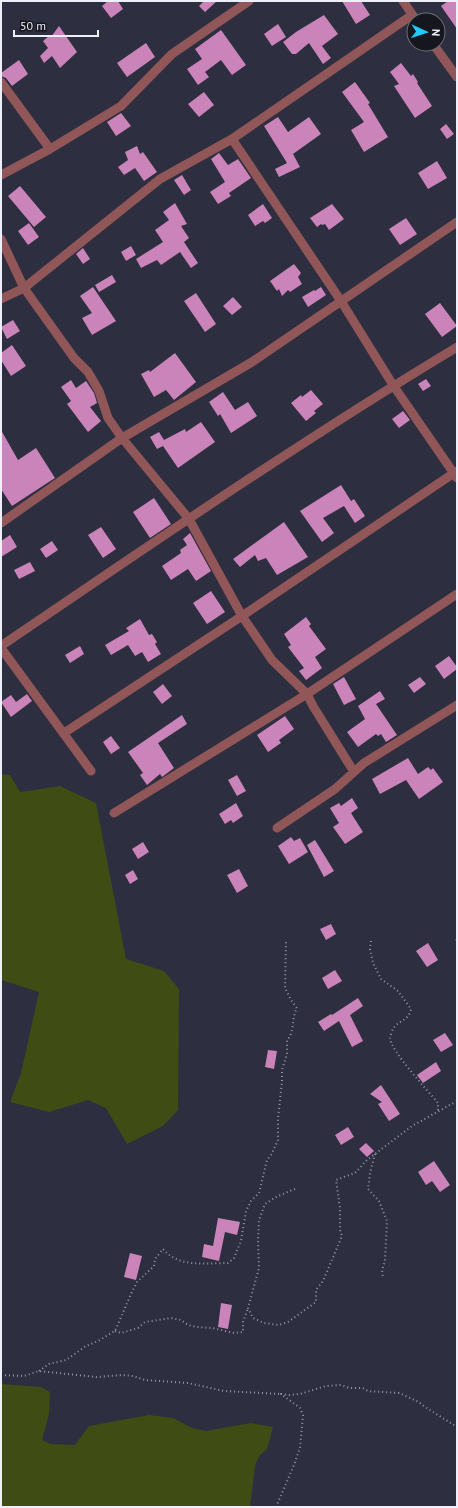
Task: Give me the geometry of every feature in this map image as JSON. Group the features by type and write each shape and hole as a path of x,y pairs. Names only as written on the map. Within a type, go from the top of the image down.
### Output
{"street":[{"path":"1,175 50,150 121,106 172,54 249,1"},
{"path":"403,1 411,12"},
{"path":"1,299 24,288 160,179 232,139 406,22"},
{"path":"439,52 457,78"},
{"path":"1,82 50,150"},
{"path":"64,733 456,474 393,385 341,301 232,139"},
{"path":"1,524 122,438 252,362 457,222"},
{"path":"1,239 24,288 74,358 88,372 99,391 108,418 122,438 189,519 242,616 272,660 307,694 354,772"},
{"path":"91,771 1,647 189,519 393,385 457,347"},
{"path":"114,813 307,694 457,594"},
{"path":"277,828 335,790 364,762 457,705"}],"path":[{"path":"1,1375 24,1376 39,1371 49,1364 66,1360 86,1346 115,1331 137,1282 154,1266 155,1259 163,1249 169,1256 185,1263 228,1263 234,1258 241,1241 246,1211 251,1201 258,1193 267,1160 278,1140 278,1118 282,1070 287,1054 287,1040 292,1036 293,1015 297,1008 285,988 286,941"},
{"path":"370,941 373,963 381,979 398,991 411,1009 408,1015 393,1028 390,1038 393,1046 404,1062 438,1103 438,1111"},
{"path":"248,1308 253,1318 264,1323 279,1325 288,1322 316,1302 316,1290 323,1282 342,1236 340,1230 340,1208 336,1180 355,1173 376,1153 412,1126 457,1102"},
{"path":"376,1153 370,1173 368,1189 379,1201 387,1221 385,1261 382,1270 382,1278"},
{"path":"115,1331 121,1333 138,1328 145,1322 171,1318 181,1320 188,1325 198,1327 212,1328 234,1333 243,1332 243,1322 259,1268 259,1220 265,1204 278,1196 295,1189"},
{"path":"39,1371 96,1377 122,1375 133,1376 146,1380 188,1383 224,1391 290,1395 300,1394 326,1386 341,1385 349,1388 363,1388 368,1391 399,1393 419,1402 457,1427"},
{"path":"276,1507 300,1448 303,1415 300,1408 281,1394"}],"green space":[{"path":"1,774 10,775 20,792 60,786 96,803 126,959 164,971 179,989 178,1110 163,1126 127,1144 106,1108 88,1100 49,1112 10,1102 21,1073 39,992 1,980"},
{"path":"1,1384 41,1387 50,1392 49,1414 42,1440 51,1444 75,1445 89,1426 149,1415 173,1418 192,1428 206,1431 251,1423 273,1427 267,1449 259,1456 255,1466 250,1507 1,1507"}],"building":[{"path":"108,1 118,1 123,9 111,18 102,6"},
{"path":"204,1 217,1 205,12 199,6"},
{"path":"342,1 361,1 370,15 356,24"},
{"path":"448,1 457,1 457,29 446,12 441,6"},
{"path":"324,15 338,34 322,46 331,58 323,64 309,43 296,54 292,54 283,42 296,32"},
{"path":"278,24 286,37 272,46 264,34"},
{"path":"59,26 77,52 60,68 52,56 44,63 40,56 48,48 43,41 49,36 51,37"},
{"path":"221,30 246,65 232,75 221,60 205,72 209,77 198,85 187,69 202,59 195,49"},
{"path":"146,43 155,57 127,77 117,63"},
{"path":"19,60 28,74 12,86 6,78 1,76 1,73"},
{"path":"401,63 411,76 413,74 432,106 415,118 394,86 399,84 390,72"},
{"path":"355,82 370,103 368,104 388,137 364,152 351,130 364,122 342,92"},
{"path":"204,92 214,105 199,117 188,104"},
{"path":"121,113 131,126 116,136 107,122"},
{"path":"278,117 288,132 309,117 321,134 293,154 300,167 279,177 275,169 287,163 264,126"},
{"path":"446,124 454,134 447,139 440,129"},
{"path":"137,146 140,154 143,152 157,172 144,181 135,168 124,175 118,167 128,160 125,152"},
{"path":"219,153 228,165 238,159 251,178 229,193 231,196 218,204 210,192 225,182 211,159"},
{"path":"437,161 447,178 428,189 418,173"},
{"path":"182,175 191,190 184,195 174,180"},
{"path":"20,186 46,217 34,227 8,196"},
{"path":"175,203 187,224 181,226 189,238 184,242 198,263 191,268 180,252 161,265 157,260 141,268 136,259 163,242 155,230 169,220 163,212"},
{"path":"263,204 272,218 265,223 263,221 255,226 248,215"},
{"path":"332,204 344,219 329,230 325,224 321,224 317,227 310,218"},
{"path":"406,218 417,234 400,245 389,229"},
{"path":"29,223 39,237 28,245 18,231"},
{"path":"131,246 136,255 126,261 121,252"},
{"path":"83,248 90,259 83,264 76,254"},
{"path":"294,264 301,273 298,277 302,284 290,292 288,290 282,296 279,289 277,291 270,281"},
{"path":"112,275 116,282 99,292 95,285"},
{"path":"93,287 116,321 92,335 82,318 92,313 80,296"},
{"path":"321,287 326,295 308,307 302,297"},
{"path":"196,293 216,324 205,332 184,301"},
{"path":"233,297 242,307 232,315 223,306"},
{"path":"440,303 457,326 442,337 425,314"},
{"path":"13,320 20,331 7,339 1,327"},
{"path":"12,345 26,366 11,376 1,360 1,353"},
{"path":"175,353 196,382 174,400 166,390 154,397 141,374 149,370 150,372"},
{"path":"426,379 431,386 423,391 418,384"},
{"path":"71,380 76,388 86,381 94,393 97,403 90,407 101,421 88,432 67,404 71,401 61,387"},
{"path":"311,390 323,404 314,411 316,413 306,421 291,403 301,395 302,397"},
{"path":"223,392 235,410 248,402 257,416 231,433 220,414 218,416 209,402"},
{"path":"403,411 410,420 399,428 392,419"},
{"path":"201,422 215,442 178,468 163,446 157,449 150,437 159,432 164,440 185,429 186,432"},
{"path":"1,430 18,460 36,448 55,478 12,506 1,489"},
{"path":"341,485 351,501 354,499 365,516 355,523 344,506 323,518 334,533 322,542 300,511"},
{"path":"154,498 171,524 150,538 133,512"},
{"path":"284,522 308,557 277,575 266,558 258,561 255,555 240,567 233,559"},
{"path":"101,527 116,549 103,558 88,535"},
{"path":"190,533 211,571 196,581 188,569 171,580 162,566 181,553 180,550 187,545 183,539"},
{"path":"10,535 17,547 1,557 1,541"},
{"path":"52,541 58,550 46,558 40,549"},
{"path":"30,562 35,571 19,579 14,570"},
{"path":"211,591 225,612 207,624 193,603"},
{"path":"306,617 311,624 309,626 326,649 315,657 322,668 306,680 299,671 304,668 288,647 291,645 284,634"},
{"path":"140,619 149,635 152,634 157,642 155,644 161,654 148,662 142,652 135,656 128,645 111,655 105,645 129,631 126,628"},
{"path":"80,646 84,654 70,663 65,655"},
{"path":"449,656 457,669 444,679 435,666"},
{"path":"344,677 356,699 344,705 333,684"},
{"path":"420,677 426,684 414,693 408,685"},
{"path":"163,684 172,696 162,704 153,692"},
{"path":"380,691 385,699 376,704 397,735 386,742 381,734 378,736 376,734 358,747 347,732 365,719 358,706"},
{"path":"27,694 32,701 11,717 1,702 11,695 16,702"},
{"path":"182,715 187,724 158,743 174,768 162,777 160,774 147,785 140,775 143,773 128,752"},
{"path":"285,716 294,729 279,740 281,743 268,752 257,735"},
{"path":"111,736 120,748 111,754 103,742"},
{"path":"408,758 418,774 428,767 431,770 433,768 443,782 419,799 406,780 380,794 372,779"},
{"path":"237,775 246,791 237,796 228,780"},
{"path":"352,798 358,808 351,813 363,832 345,844 333,827 339,823 330,808 339,803 341,806"},
{"path":"236,803 243,816 233,823 231,820 225,824 219,814"},
{"path":"291,837 294,841 300,838 308,852 289,864 278,846"},
{"path":"315,840 334,871 324,877 307,845"},
{"path":"143,842 149,852 138,859 132,849"},
{"path":"239,869 248,886 237,893 227,875"},
{"path":"133,870 138,879 130,884 125,875"},
{"path":"331,924 336,934 326,940 320,929"},
{"path":"428,943 438,960 427,967 416,951"},
{"path":"335,970 342,981 328,989 322,978"},
{"path":"358,998 363,1006 350,1015 363,1041 352,1047 339,1021 324,1031 318,1022 331,1014 332,1015"},
{"path":"445,1033 453,1045 441,1052 433,1040"},
{"path":"268,1050 277,1051 274,1069 265,1067"},
{"path":"436,1062 441,1071 423,1083 417,1075"},
{"path":"381,1085 400,1114 389,1121 378,1104 382,1102 370,1094"},
{"path":"348,1127 354,1137 341,1145 335,1135"},
{"path":"366,1143 374,1151 367,1157 359,1149"},
{"path":"434,1161 450,1185 440,1192 432,1181 426,1185 418,1172"},
{"path":"218,1218 240,1222 237,1235 225,1232 219,1261 202,1257 204,1244 213,1246"},
{"path":"130,1253 142,1256 136,1280 124,1277"},
{"path":"221,1303 232,1305 228,1329 218,1327"}]}
